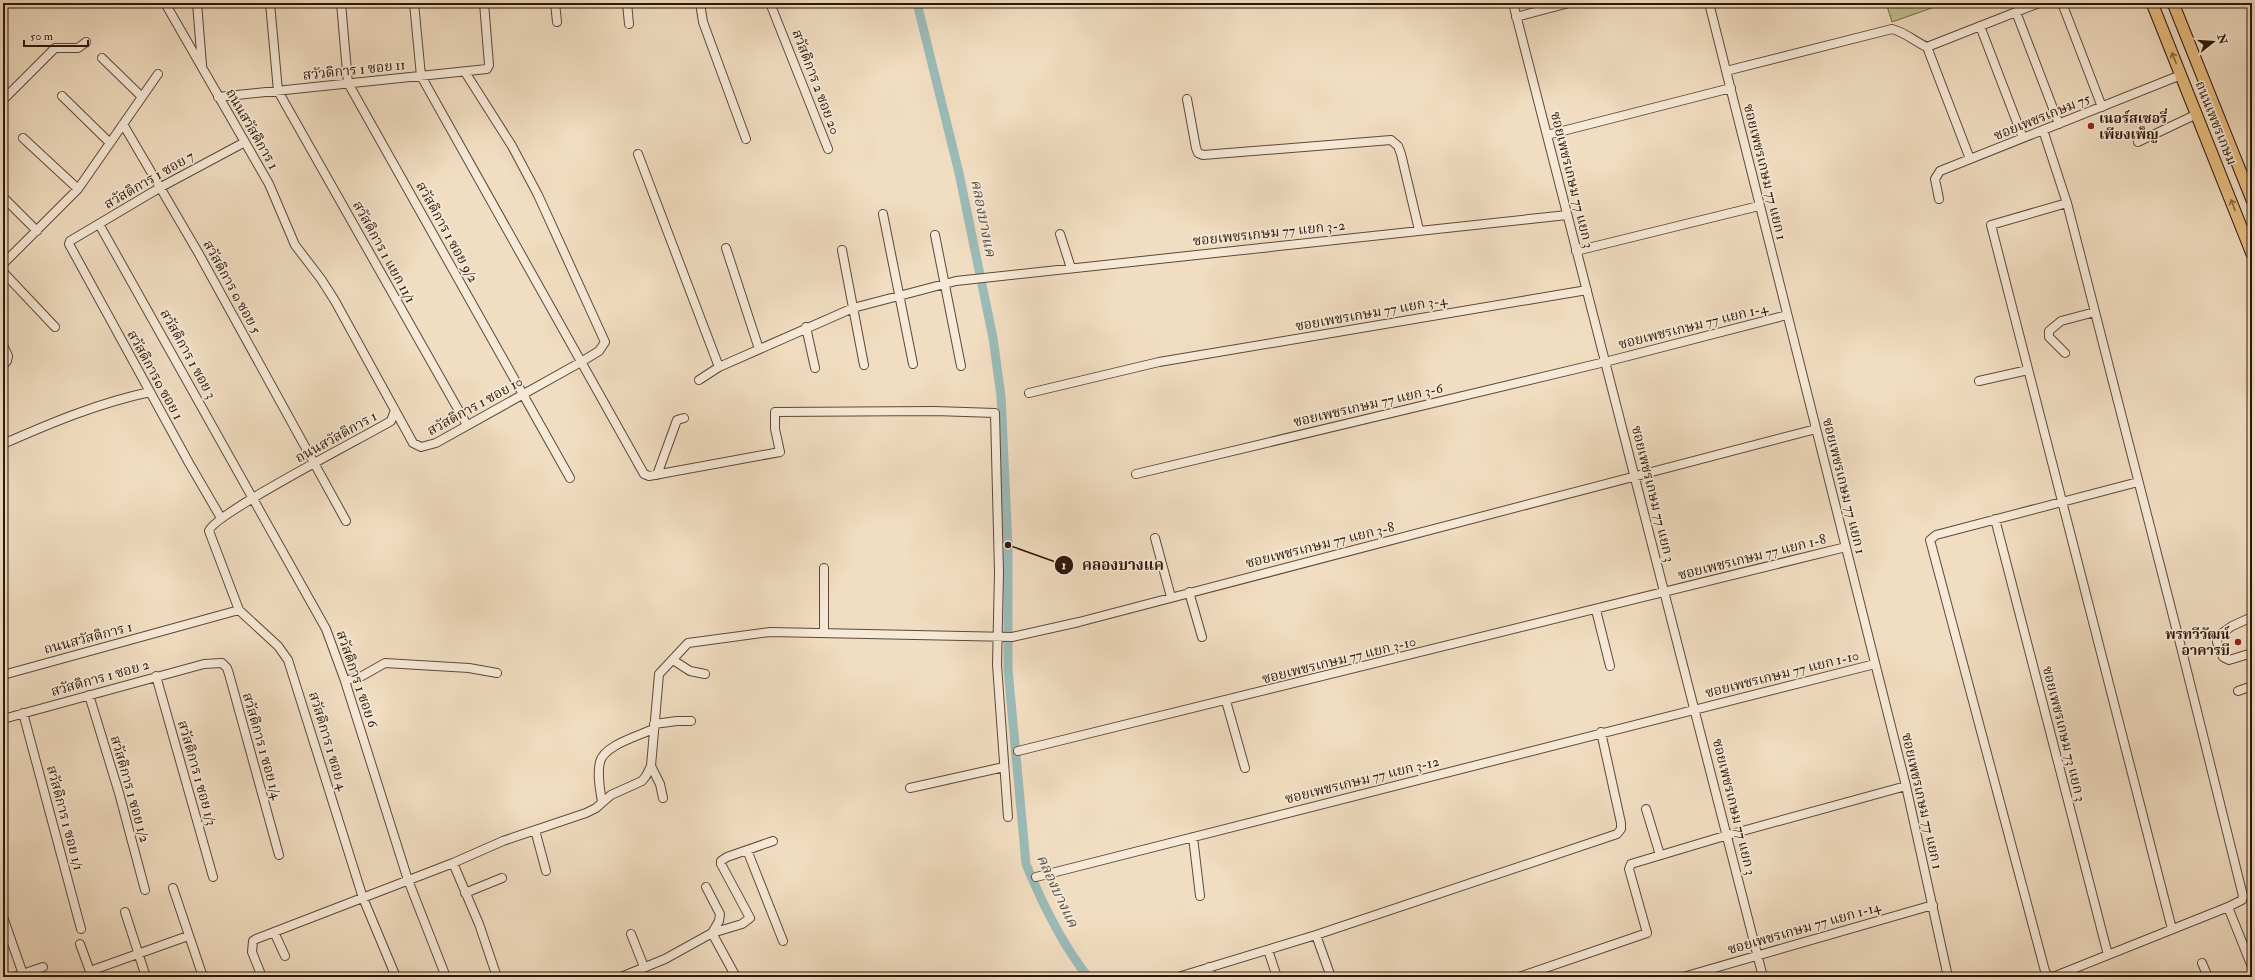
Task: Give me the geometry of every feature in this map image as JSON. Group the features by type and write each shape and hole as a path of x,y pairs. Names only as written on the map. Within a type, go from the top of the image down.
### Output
{"main road":[{"name":"ถนนเพชรเกษม","path":"2152,3 2252,254"},
{"name":"ถนนเพชรเกษม","path":"2173,3 2252,200"}],"street":[{"name":"ถนนสวัสดิการ 1","path":"3,675 239,610 209,531 210,526 254,498 391,421 395,410 335,301 321,279 295,245 269,184 165,3"},
{"path":"197,3 202,68"},
{"path":"270,3 278,91"},
{"path":"341,3 348,83"},
{"path":"414,3 421,76 641,470 649,476 780,452 774,430 776,412 935,411 995,413 999,572 996,637 1008,817"},
{"name":"สวัวดิการ 1 ซอย 11","path":"218,97 487,69 489,65 484,3"},
{"path":"555,3 557,22"},
{"path":"627,3 628,24"},
{"path":"700,3 703,22 746,139"},
{"name":"สวัสดิการ 2 ซอย 20","path":"770,3 828,149"},
{"name":"ซอยเพชรเกษม 77 แยก 3","path":"1513,3 1728,835 1763,977"},
{"path":"1516,17 1569,3"},
{"name":"ซอยเพชรเกษม 77 แยก 1","path":"1709,3 1906,786 1948,977"},
{"path":"1726,71 1892,29 1900,30 1916,42 1927,46 2039,3"},
{"path":"2062,3 2102,106"},
{"path":"2016,12 2059,124"},
{"path":"1980,26 2023,138"},
{"path":"3,100 55,48 78,48 86,42"},
{"path":"1927,46 1970,159"},
{"path":"102,58 142,97"},
{"name":"สวัสดิการ 1 ซอย 10","path":"395,410 413,443 421,447 436,443 581,362 599,351 605,342 604,336 538,195 512,146 466,72"},
{"path":"3,264 78,189 158,74"},
{"name":"ซอยเพชรเกษม 75","path":"1939,199 1935,184 1936,175 1940,171 2181,75"},
{"name":"สวัสดิการ 1 ซอย 9/2","path":"348,83 570,478"},
{"path":"1547,135 1730,88"},
{"name":"สวัสดิการ 1 แยก 11/1","path":"278,91 467,425"},
{"path":"62,96 110,143"},
{"path":"1187,99 1196,148 1198,153 1203,155 1391,140 1398,146 1401,154 1419,230"},
{"path":"2138,142 2197,114"},
{"name":"สวัสดิการ ๑ ซอย 5","path":"123,124 161,187 316,463 346,521"},
{"path":"2043,130 2067,203 2242,890 2242,900 2228,907 2053,977 2048,976 2044,971 1931,549 1930,540 1936,536 1995,519 2138,482"},
{"path":"24,138 78,189"},
{"name":"สวัสดิการ 1 ซอย 7","path":"69,244 70,241 161,187 245,142"},
{"path":"638,154 720,367"},
{"path":"3,197 36,230"},
{"path":"2067,203 1991,225 2172,930"},
{"path":"1576,251 1759,206"},
{"path":"883,214 913,364"},
{"name":"ซอยเพชรเกษม 77 แยก 3-2","path":"699,380 720,367 806,327 853,308 899,294 944,284 974,279 1071,268 1567,215"},
{"name":"สวัสดิการ 1 ซอย 3","path":"99,224 254,498"},
{"path":"1060,234 1071,268"},
{"path":"935,235 961,366"},
{"name":"สวัสดิการ๑ ซอย 1","path":"69,244 221,518"},
{"path":"726,248 759,349"},
{"path":"842,250 864,365"},
{"path":"3,272 54,327"},
{"name":"ซอยเพชรเกษม 77 แยก 3-4","path":"1029,393 1159,362 1587,290"},
{"path":"2065,353 2049,338 2049,331 2061,321 2095,312"},
{"name":"ซอยเพชรเกษม 77 แยก 1-4","path":"1605,362 1788,315"},
{"path":"806,327 815,368"},
{"path":"3,345 8,356 8,361 3,365"},
{"name":"ซอยเพชรเกษม 77 แยก 3-6","path":"1136,474 1605,362"},
{"path":"1979,381 2028,370"},
{"path":"3,444 84,410 115,400 150,392"},
{"path":"657,475 676,420 684,418"},
{"name":"ซอยเพชรเกษม 77 แยก 3-8","path":"651,766 659,674 688,643 770,632 1012,637 1053,628 1816,429"},
{"name":"สวัสดิการ 1 ซอย 6","path":"254,498 322,620 345,681 408,880 446,977"},
{"name":"ซอยเพชรเกษม 73 แยก 3","path":"1995,519 2108,955"},
{"path":"1155,538 1171,597"},
{"name":"ซอยเพชรเกษม 77 แยก 1-8","path":"1665,592 1846,547"},
{"path":"824,568 824,632"},
{"path":"1189,592 1202,637"},
{"name":"ซอยเพชรเกษม 77 แยก 3-10","path":"1018,751 1665,592"},
{"name":"สวัสดิการ 1 ซอย 4","path":"239,610 278,646 288,660 363,898 396,977"},
{"path":"1596,610 1610,666"},
{"path":"2252,617 2223,631 2218,636 2217,642 2223,657 2229,660 2252,653"},
{"path":"673,660 690,671 705,674"},
{"name":"สวัสดิการ 1 ซอย 1/4","path":"204,664 216,662 227,668 279,855"},
{"path":"345,681 362,676 384,663 469,668 497,672"},
{"name":"สวัสดิการ 1 ซอย 2","path":"3,719 204,664"},
{"name":"ซอยเพชรเกษม 77 แยก 1-10","path":"1695,708 1875,664"},
{"name":"สวัสดิการ 1 ซอย 1/3","path":"156,676 214,877"},
{"path":"2238,691 2252,686"},
{"name":"สวัสดิการ 1 ซอย 1/2","path":"88,695 119,793 145,890"},
{"path":"1226,701 1245,768"},
{"name":"ซอยเพชรเกษม 77 แยก 3-12","path":"1036,877 1695,708"},
{"name":"สวัสดิการ 1 ซอย 1/1","path":"23,713 82,930"},
{"path":"602,802 599,772 602,756 607,750 654,726 691,721"},
{"path":"1178,977 1316,935 1617,834 1621,823 1601,732"},
{"path":"651,766 660,784 663,798"},
{"path":"260,972 252,952 251,944 256,939 453,863 502,841 596,808 611,795 642,780 651,766"},
{"path":"910,788 1004,767"},
{"path":"1519,977 1647,933 1629,869 1631,864 1728,835 1906,786"},
{"path":"1646,809 1660,855"},
{"path":"535,830 546,870"},
{"path":"1193,837 1200,896"},
{"path":"621,977 664,959 712,933 742,924 750,918 721,864 727,857 773,841"},
{"path":"747,850 783,941"},
{"path":"453,863 479,924 497,977"},
{"path":"465,892 502,878"},
{"path":"173,888 203,977"},
{"path":"706,888 720,914 719,921 712,933"},
{"name":"ซอยเพชรเกษม 77 แยก 1-14","path":"1683,977 1933,905"},
{"path":"2228,907 2252,967"},
{"path":"125,912 146,977"},
{"path":"3,917 20,976 43,967"},
{"path":"274,932 284,956"},
{"path":"712,933 736,977"},
{"path":"631,934 643,968 644,977"},
{"path":"1316,935 1331,977"},
{"path":"80,944 91,974 138,954 188,936"},
{"path":"1268,950 1277,977"},
{"path":"2202,963 2208,977"},
{"path":"1209,967 1212,977"}],"green space":[{"path":"1886,3 1946,3 1892,22"}],"waterway":[{"name":"คลองบางแค","path":"917,3 959,173 993,338 1001,396 1008,545 1008,669 1026,864 1053,923 1088,977"}],"place":[{"name":"เนอร์สเซอรี่ เพียงเพ็ญ","path":"2091,126"},
{"name":"คลองบางแค","path":"1008,545"},
{"name":"พรทวีวัฒน์ อาคารบี","path":"2238,642"}]}
